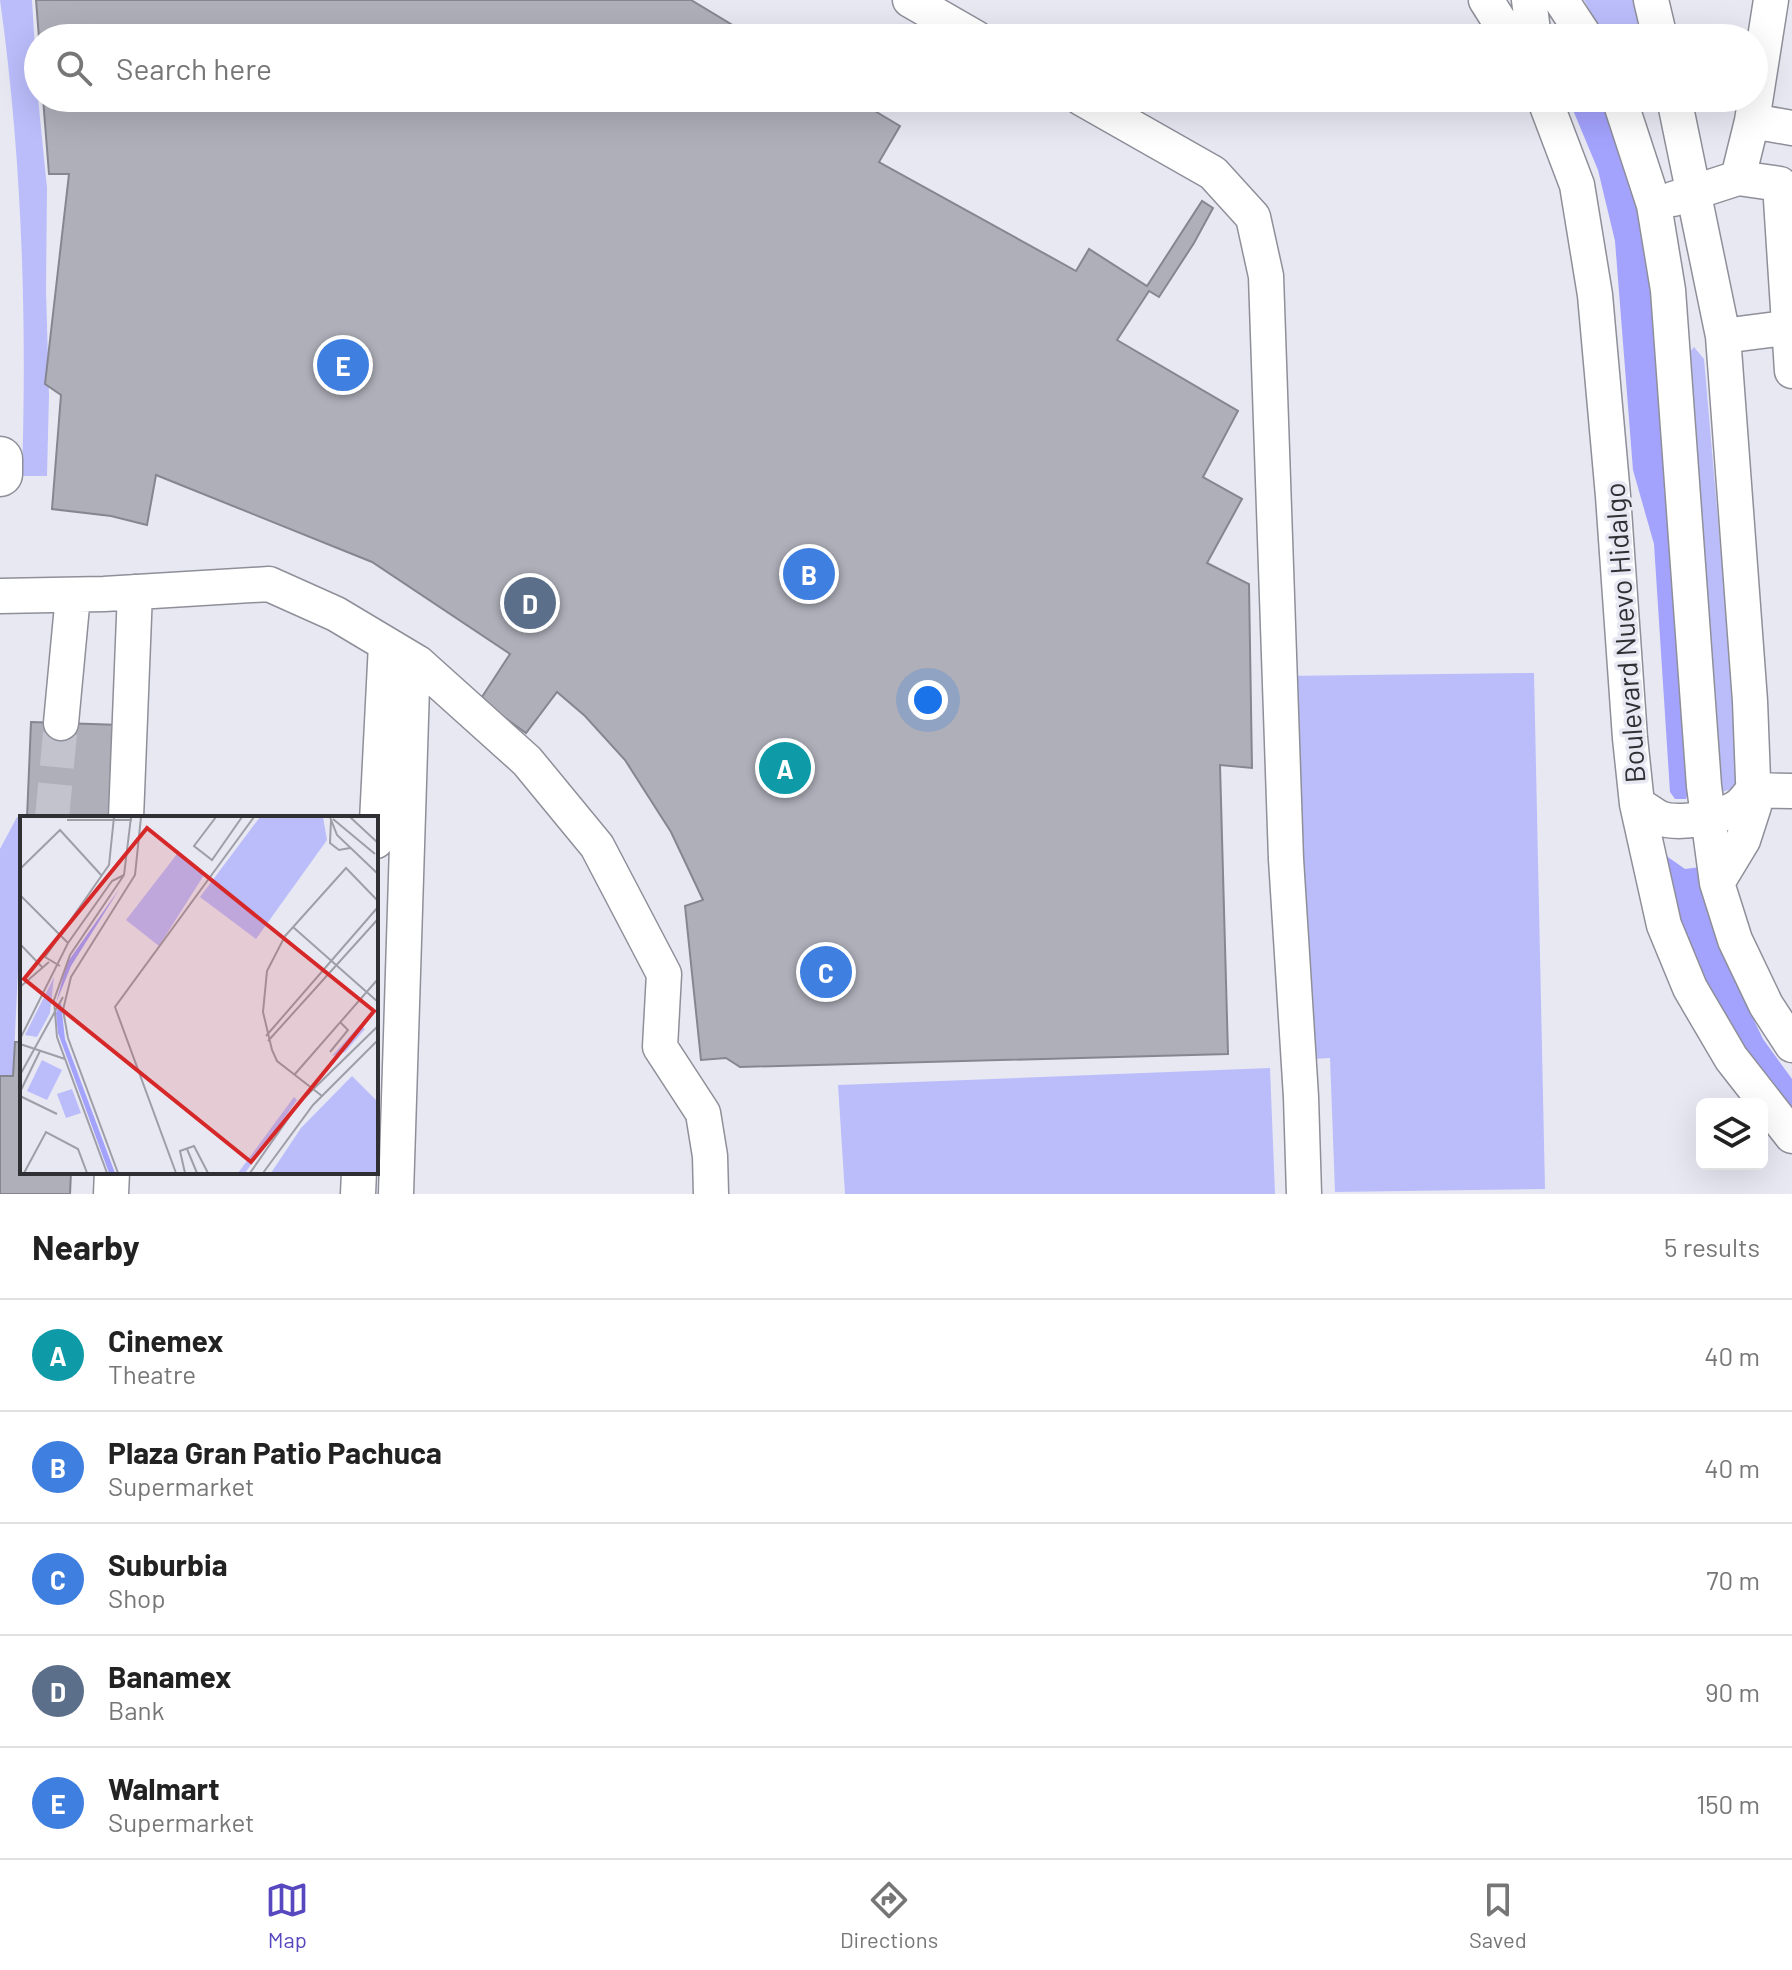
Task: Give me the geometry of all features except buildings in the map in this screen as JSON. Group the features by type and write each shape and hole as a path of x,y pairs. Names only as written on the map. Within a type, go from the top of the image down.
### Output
{"main road":[{"path":"0,459 0,474"}],"street":[{"path":"910,0 952,24"},
{"path":"1486,0 1501,24"},
{"path":"1529,0 1532,24"},
{"path":"1561,0 1577,24"},
{"path":"1651,0 1657,24"},
{"path":"1767,24 1771,0"},
{"path":"1106,112 1213,173 1253,217 1266,276 1284,814 1304,1194"},
{"name":"Boulevard Nuevo Hidalgo","path":"1549,112 1577,185 1595,295 1637,804 1664,925 1690,988 1731,1058 1792,1136"},
{"path":"1624,112 1654,205 1668,290 1704,786 1717,883 1735,940 1766,1005 1792,1045"},
{"path":"1677,112 1723,336 1750,701 1754,806 1743,840 1717,883"},
{"path":"1738,178 1753,112"},
{"path":"1752,121 1792,128"},
{"path":"1654,205 1738,178 1780,184 1792,371"},
{"path":"1668,290 1728,377"},
{"path":"1723,336 1790,327"},
{"path":"0,596 269,584 336,614 418,663 527,761 597,846 664,974 660,1047 703,1113 710,1156 711,1194"},
{"path":"126,816 135,592"},
{"path":"61,723 73,595"},
{"path":"377,816 386,644"},
{"path":"396,1194 412,687 418,663"},
{"path":"1637,804 1660,818 1709,817 1727,813 1740,805 1753,790"},
{"path":"1753,790 1792,791"},
{"path":"111,1194 112,1174"},
{"path":"358,1194 359,1174"}],"shaded area":[{"path":"0,0 32,0 33,24 24,24 24,112 39,112 47,188 47,476 22,476 24,357 21,237"},
{"path":"1584,0 1634,0 1638,24 1597,24"},
{"path":"1574,112 1609,112 1630,174 1639,213 1650,292 1668,507 1689,790 1686,799 1675,799 1670,792 1654,544 1633,470 1615,241 1598,170"},
{"path":"1694,347 1704,359 1740,773 1737,787 1722,792 1688,354"},
{"path":"1534,673 1545,1189 1335,1192 1330,1058 1296,1060 1279,676"},
{"path":"17,817 20,817 20,928 13,1076 0,1076 0,849"},
{"path":"1665,855 1685,869 1701,867 1713,918 1734,979 1763,1039 1792,1079 1792,1116 1740,1052 1681,933"},
{"path":"1270,1068 1275,1194 845,1194 838,1085"}],"tunnel":[{"path":"52,816 61,723"}],"place":[{"name":"Walmart","path":"343,365"},
{"name":"Plaza Gran Patio Pachuca","path":"809,574"},
{"name":"Banamex","path":"530,603"},
{"name":"Cinemex","path":"785,768"},
{"name":"Suburbia","path":"826,972"}]}
